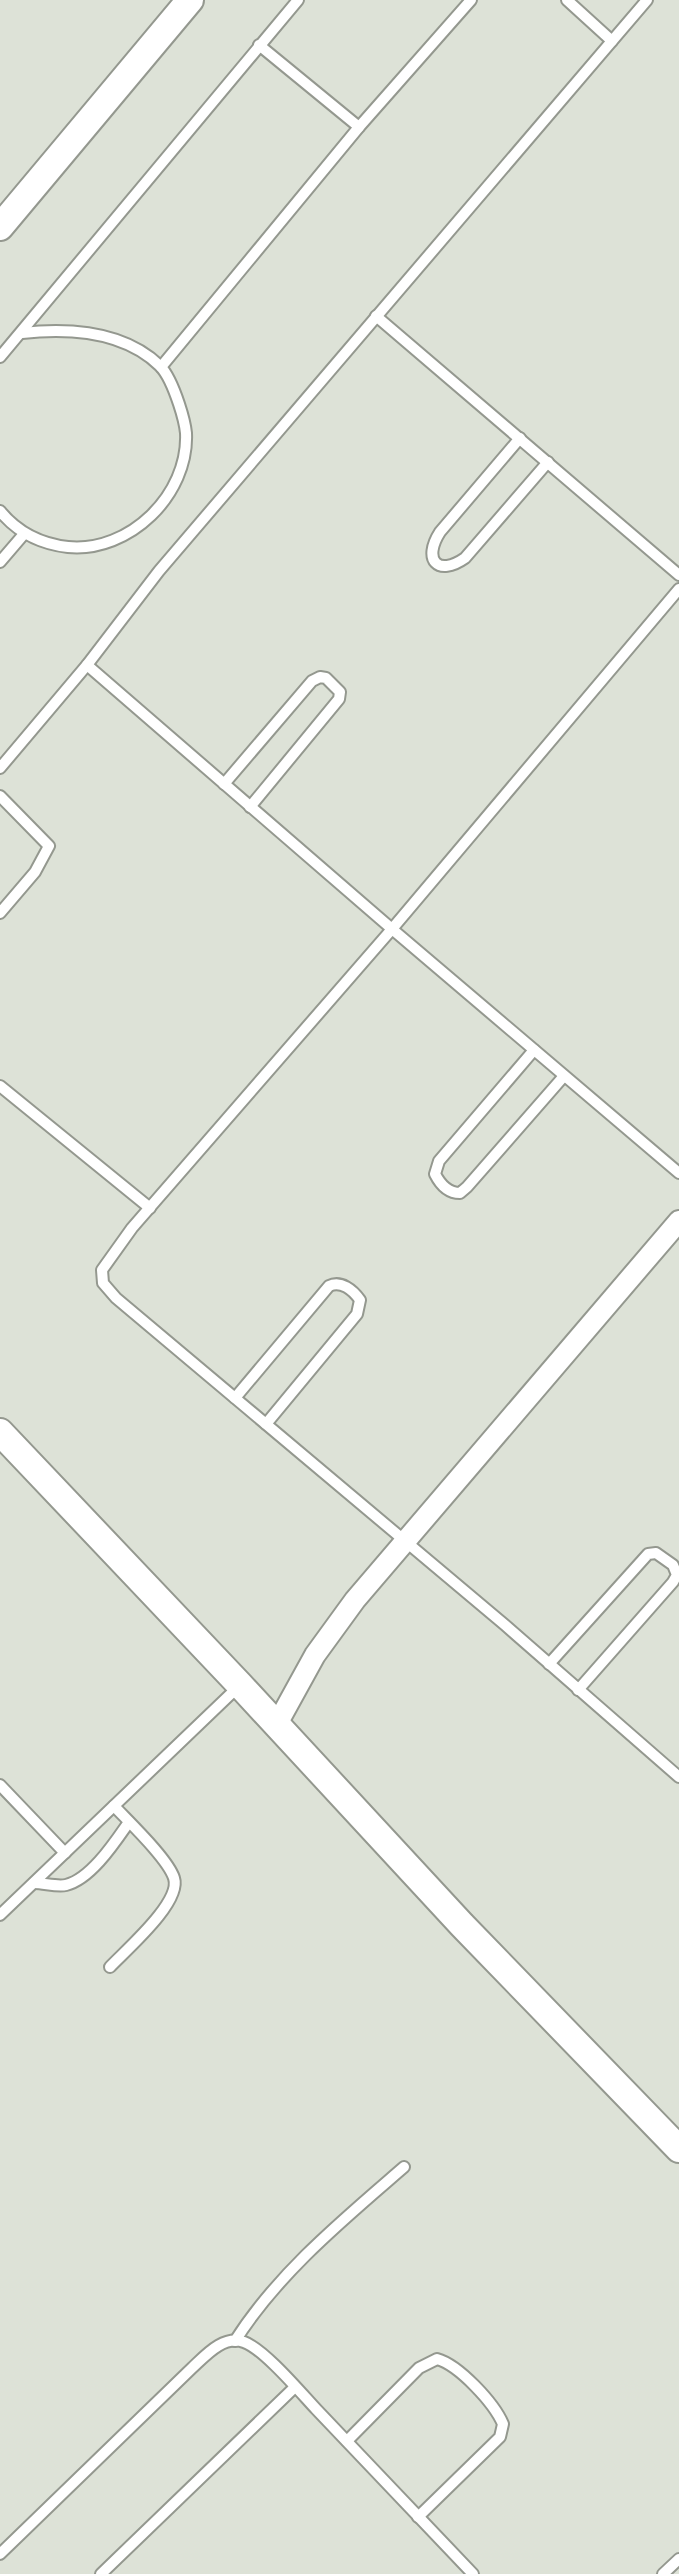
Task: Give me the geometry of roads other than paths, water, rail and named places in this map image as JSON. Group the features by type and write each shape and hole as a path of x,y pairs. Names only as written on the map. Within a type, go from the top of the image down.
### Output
{"street":[{"path":"0,227 190,0"},
{"path":"277,1724 315,1655 332,1631 405,1541 679,1221"},
{"path":"0,1432 277,1724 462,1925 679,2149"}],"lane":[{"path":"2,351 22,333 40,306 298,0"},
{"path":"161,367 359,127 471,0"},
{"path":"567,0 612,41"},
{"path":"0,768 87,665 159,571 647,0"},
{"path":"259,45 359,127"},
{"path":"376,316 679,575"},
{"path":"0,511 24,534 58,546 92,546 130,533 147,520 178,476 186,435 176,394 161,367 119,341 104,336 78,331 22,333"},
{"path":"520,438 440,532 431,546 434,562 440,566 452,566 465,558 548,462"},
{"path":"0,562 24,534"},
{"path":"679,589 392,929 150,1208 105,1262 102,1270 103,1283 116,1298 679,1777"},
{"path":"87,665 679,1173"},
{"path":"224,784 312,681 326,678 340,692 339,699 250,807"},
{"path":"0,796 49,846 35,872 0,913"},
{"path":"534,1050 439,1161 435,1174 444,1186 455,1193 467,1187 564,1076"},
{"path":"0,1086 150,1208"},
{"path":"235,1398 329,1286 338,1284 352,1290 360,1300 357,1314 266,1424"},
{"path":"549,1664 648,1554 656,1553 673,1565 677,1575 673,1582 578,1690"},
{"path":"0,1915 240,1685"},
{"path":"0,1785 65,1853"},
{"path":"110,1967 167,1907 176,1880 168,1866 114,1806"},
{"path":"34,1883 65,1885 78,1880 103,1858 129,1822"},
{"path":"235,2341 264,2299 344,2219 404,2167"},
{"path":"0,2554 192,2368 215,2348 235,2341 257,2350 295,2387 473,2574"},
{"path":"347,2441 419,2368 437,2359 451,2365 491,2403 503,2424 500,2437 418,2517"},
{"path":"101,2574 295,2387"},
{"path":"663,2574 679,2559"}]}
